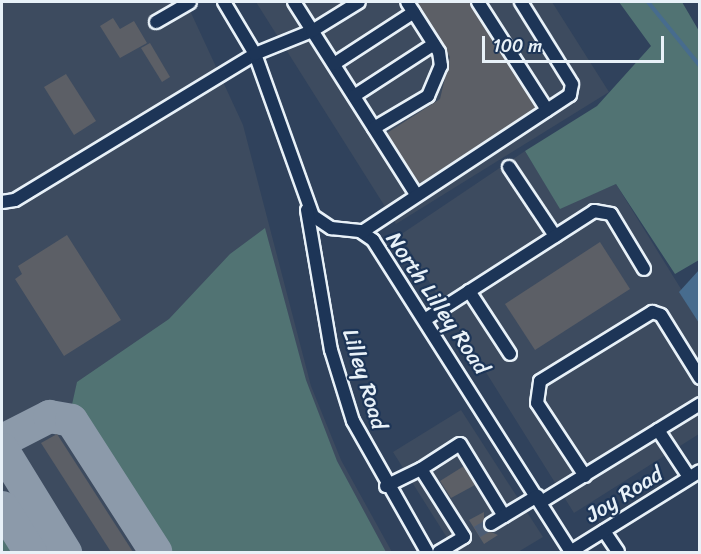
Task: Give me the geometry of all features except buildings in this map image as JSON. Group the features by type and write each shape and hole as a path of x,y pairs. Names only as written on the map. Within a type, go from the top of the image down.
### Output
{"street":[{"path":"156,22 190,2"},
{"name":"North Lilley Road","path":"224,2 255,54 305,203 324,225 362,232 426,319 570,552"},
{"path":"294,2 416,194"},
{"path":"2,202 15,200 255,54 312,31 359,2"},
{"path":"478,2 547,110"},
{"path":"362,232 416,194 570,95 572,84 521,2"},
{"path":"334,64 410,7 434,44 442,60 434,89 374,128"},
{"path":"354,96 434,44"},
{"path":"509,167 555,236"},
{"name":"Lilley Road","path":"305,203 340,382 386,486 427,552"},
{"path":"426,319 555,236 604,210 644,269"},
{"path":"469,291 510,354"},
{"path":"585,476 537,403 540,381 652,312 661,315 699,378"},
{"path":"492,524 585,476 699,404"},
{"path":"658,430 694,474"},
{"path":"386,486 421,469 460,444 504,516"},
{"path":"421,469 464,537"},
{"name":"Joy Road","path":"570,552 694,474"},
{"path":"604,531 618,552"},
{"path":"439,552 477,532"}],"shaded area":[{"path":"2,2 186,2 243,125 311,386 341,460 392,552 2,552"},
{"path":"256,2 552,2 609,92 396,224"},
{"path":"525,151 560,208 616,184 699,318 699,434 574,513 400,235"},
{"path":"461,410 543,537 518,552 456,552 393,452"}],"green space":[{"path":"619,2 682,2 699,31 699,260 675,274 616,184 560,209 525,151 597,106 651,46"},
{"path":"265,228 306,380 337,461 386,552 163,552 71,409 77,382 169,319 230,254"},
{"path":"2,523 20,552 2,552"}],"water":[{"path":"699,270 699,323 679,292"}],"waterway":[{"path":"648,2 700,66"}],"taxiway":[{"path":"2,440 49,416 71,420 155,551"},
{"path":"2,449 65,552"},
{"path":"2,507 30,552"}],"tunnel":[{"path":"477,532 491,524"}]}
